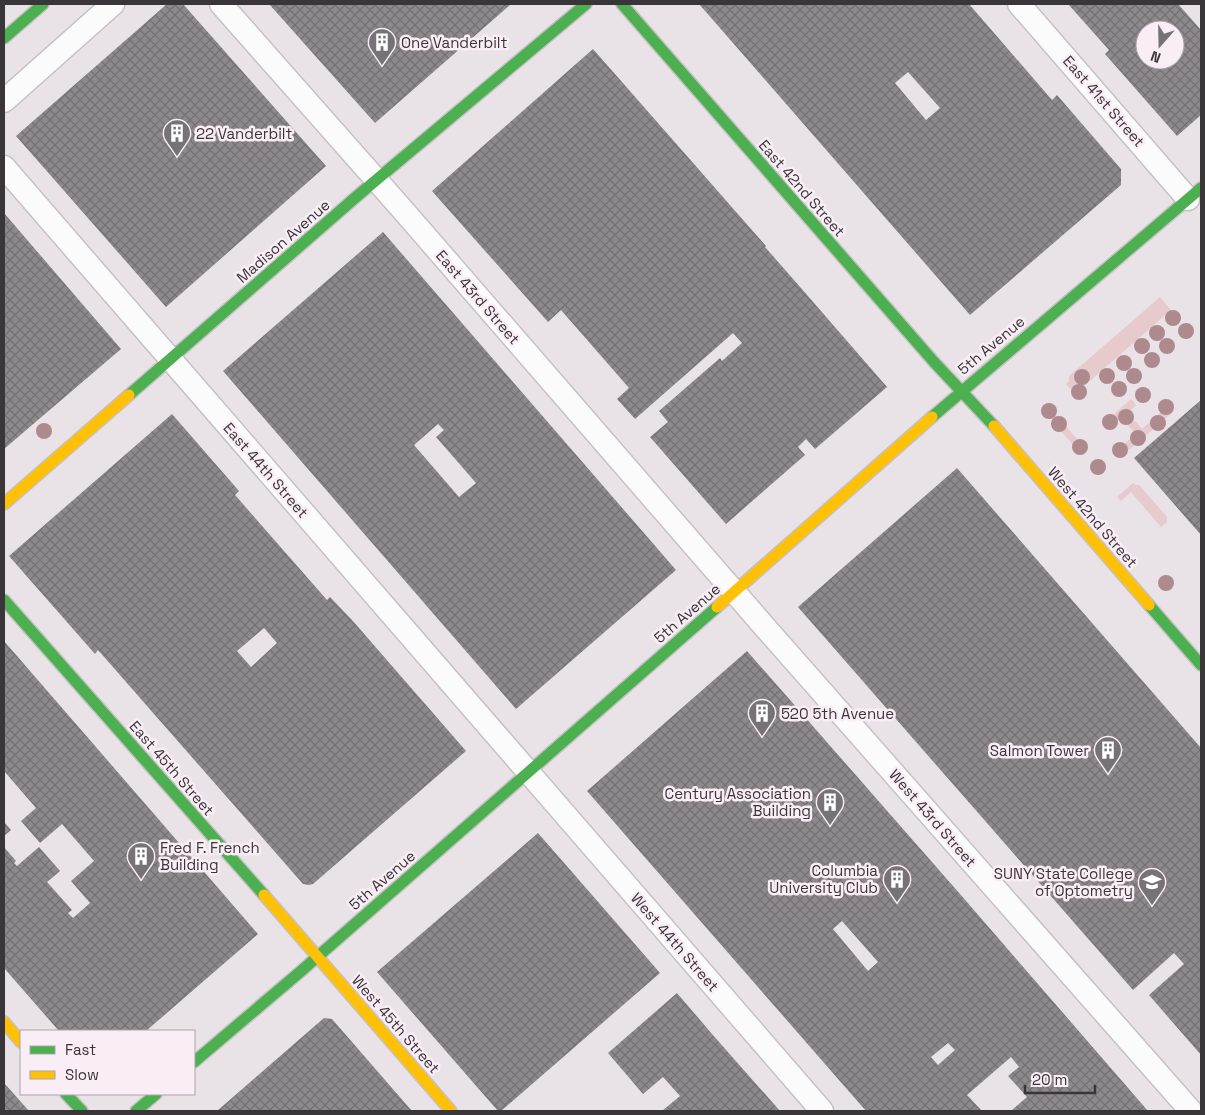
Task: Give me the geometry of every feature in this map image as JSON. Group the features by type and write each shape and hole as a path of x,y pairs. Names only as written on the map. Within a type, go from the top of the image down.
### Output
{"main road":[{"path":"4,38 43,4"},
{"name":"Madison Avenue","path":"4,504 376,180 586,4"},
{"name":"East 42nd Street","path":"622,4 870,290 961,391"},
{"name":"5th Avenue","path":"195,1061 318,957 961,391 1195,193"},
{"name":"West 42nd Street","path":"961,391 994,425 1201,665"},
{"name":"East 45th Street","path":"4,600 318,957"},
{"name":"West 45th Street","path":"318,957 451,1111"},
{"path":"4,1022 20,1041"},
{"path":"67,1095 82,1111"},
{"path":"136,1111 155,1095"}],"street":[{"path":"4,101 113,4"},
{"name":"East 43rd Street","path":"221,4 734,592"},
{"name":"East 41st Street","path":"1019,4 1195,193"},
{"name":"East 44th Street","path":"4,167 528,772"},
{"name":"West 43rd Street","path":"734,592 1192,1111"},
{"name":"West 44th Street","path":"528,772 822,1111"}],"shaded area":[{"path":"1160,297 1171,310 1084,386 1083,390 1086,394 1080,399 1066,384 1069,381 1069,376"},
{"path":"1131,399 1136,405 1128,413 1142,429 1163,410 1158,404 1164,399 1174,411 1129,450 1124,444 1136,434 1121,418 1110,427 1105,422"},
{"path":"1049,407 1084,447 1079,452 1044,411"},
{"path":"1133,483 1139,485 1167,517 1167,522 1161,527 1131,492 1121,501 1117,497"}],"building":[{"name":"22 Vanderbilt","path":"167,4 183,4 326,166 166,307 16,136"},
{"name":"One Vanderbilt","path":"269,4 511,4 375,123"},
{"path":"699,4 969,4 1052,100 1057,95 1121,169 1121,185 970,315","holes":["908,72 940,108 926,120 895,83"]},
{"path":"1068,4 1178,4 1201,30 1201,115 1177,136 1105,54 1109,50"},
{"path":"593,49 887,387 815,449 806,439 798,447 805,455 726,524 650,437 668,422 659,411 720,358 722,361 742,343 733,333 635,419 617,399 629,388 561,310 548,322 432,191"},
{"path":"4,213 121,349 4,449"},
{"path":"383,232 676,570 516,709 223,371","holes":["438,424 444,430 436,437 476,483 459,497 414,445"]},
{"path":"1201,400 1201,535 1134,458"},
{"path":"172,414 239,491 235,495 327,600 330,597 352,620 466,751 313,884 303,884 98,650 95,654 9,556","holes":["264,628 277,643 251,667 237,651"]},
{"path":"957,468 1201,748 1201,1055 1149,995 1184,964 1174,953 1133,990 798,607"},
{"path":"4,641 258,934 147,1030 58,1030 4,968 4,847 16,861 14,863 17,866 39,847 60,871 47,882 72,910 68,913 73,918 90,903 71,881 94,861 62,824 40,843 21,821 36,808 4,771"},
{"path":"747,651 1148,1111 1013,1111 1027,1097 1008,1076 1019,1067 1011,1057 967,1095 982,1111 866,1111 587,791","holes":["842,921 878,962 868,971 833,929","948,1043 955,1050 938,1065 931,1057"]},
{"path":"4,822 11,830 4,836"},
{"path":"538,833 660,973 501,1111 498,1111 377,972"},
{"path":"677,993 780,1111 662,1111 680,1096 663,1077 643,1094 608,1053"},
{"path":"324,1018 332,1019 412,1111 217,1111"},
{"path":"4,1083 29,1111 4,1111"}],"traffic: fast":[{"path":"4,38 43,4"},
{"path":"129,395 356,197 586,4"},
{"path":"622,4 934,362 994,426"},
{"path":"932,417 1201,188"},
{"path":"4,600 264,895"},
{"path":"1149,605 1201,665"},
{"path":"195,1061 300,972 717,607"},
{"path":"67,1095 82,1111"},
{"path":"136,1111 155,1095"}],"traffic: slow":[{"path":"4,504 129,395"},
{"path":"717,607 932,417"},
{"path":"994,426 1149,605"},
{"path":"264,895 451,1111"},
{"path":"4,1022 20,1041"}],"place":[{"name":"One Vanderbilt","path":"382,66"},
{"name":"22 Vanderbilt","path":"177,157"},
{"name":"520 5th Avenue","path":"762,737"},
{"name":"Salmon Tower","path":"1108,774"},
{"name":"Century Association Building","path":"830,826"},
{"name":"Fred F. French Building","path":"141,880"},
{"name":"Columbia University Club","path":"897,903"},
{"name":"SUNY State College of Optometry","path":"1152,906"}]}
